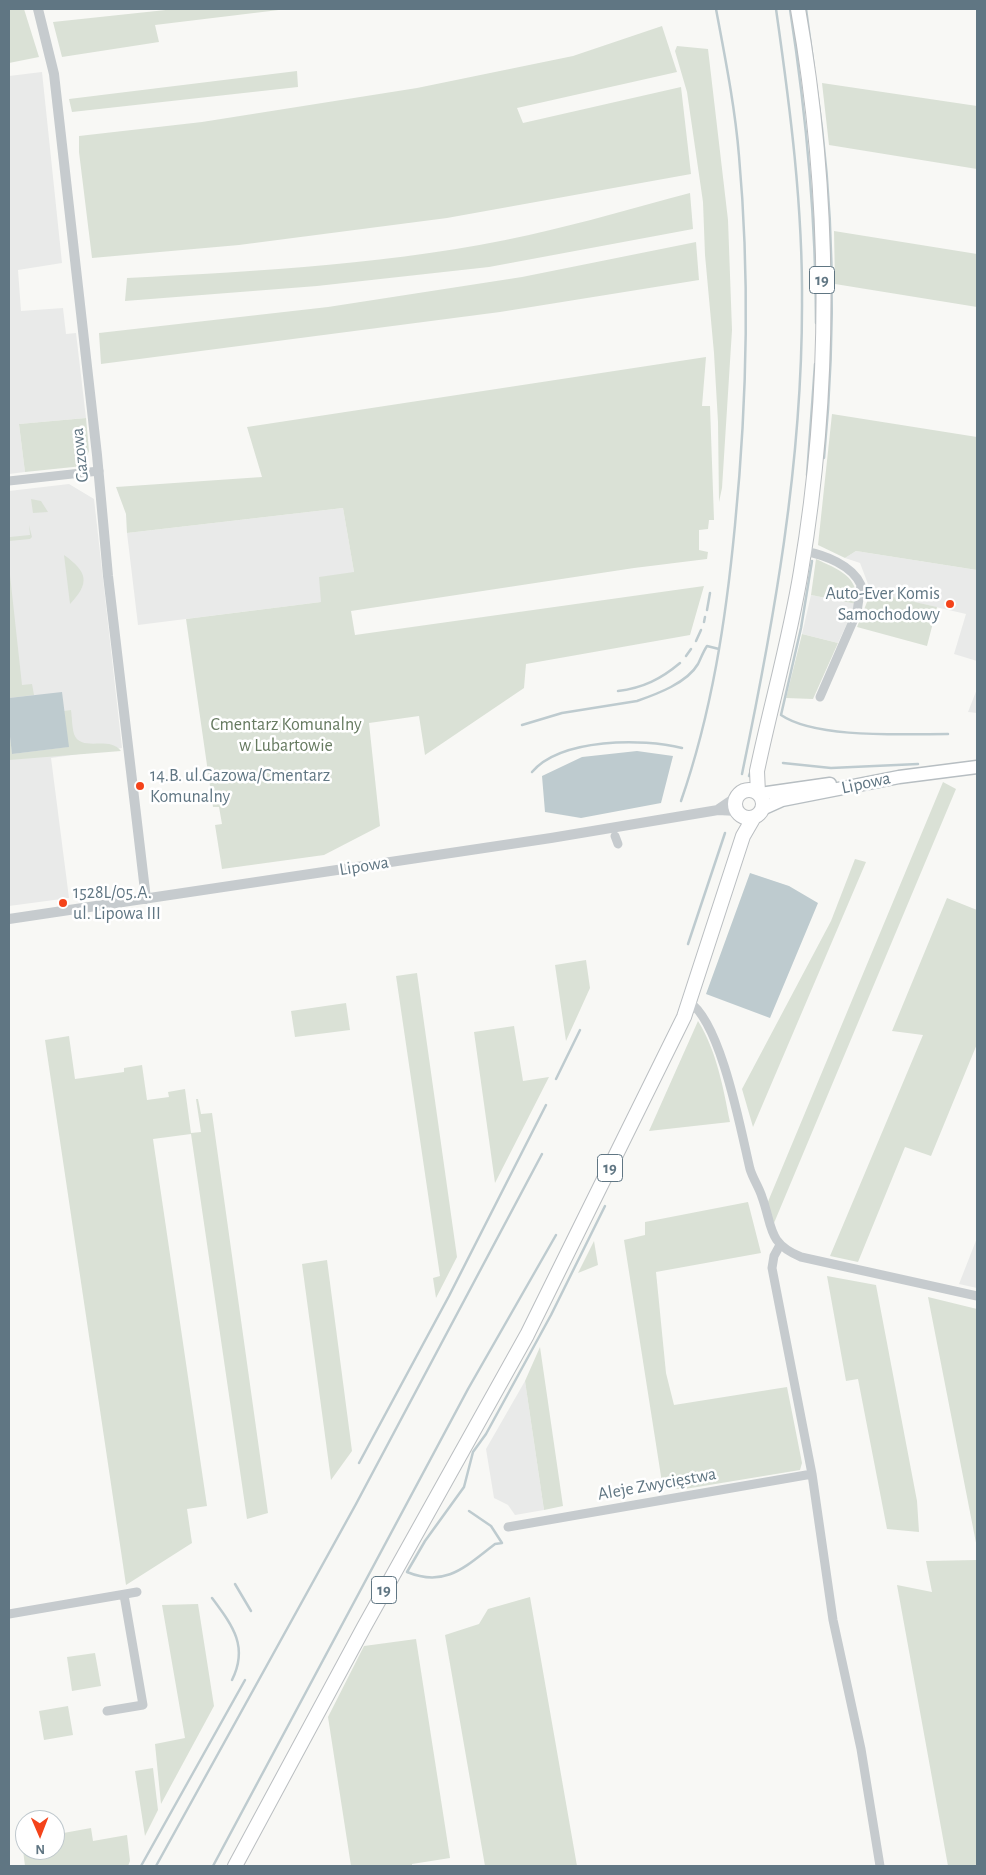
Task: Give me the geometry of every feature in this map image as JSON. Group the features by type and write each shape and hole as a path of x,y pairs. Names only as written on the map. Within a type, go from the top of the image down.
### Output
{"highway":[{"name":"19","path":"235,1866 350,1653 527,1335 684,1017 743,836 749,813 736,805 751,793 793,618 804,551 820,394 821,219 813,125 798,9"},
{"path":"749,813 763,801 751,793"}],"main road":[{"path":"899,777 977,766"},
{"name":"Lipowa","path":"751,793 899,777"},
{"name":"Lipowa","path":"749,813 782,800 899,777"}],"street":[{"name":"Gazowa","path":"38,9 54,74 99,471 108,576 146,899"},
{"path":"9,481 99,471"},
{"path":"804,551 846,566 853,572 861,585 862,592 857,612 820,698"},
{"name":"Lipowa","path":"718,810 751,793"},
{"name":"Lipowa","path":"9,919 542,840 718,810 749,813"},
{"path":"690,1002 700,1010 717,1043 751,1171 762,1197 769,1228 780,1245 801,1257 977,1296"},
{"path":"780,1245 774,1256 772,1268 812,1474 833,1620 861,1749 880,1866"},
{"name":"Aleje Zwycięstwa","path":"508,1526 812,1474"},
{"path":"9,1614 137,1592"},
{"path":"107,1711 143,1705 124,1594"}],"shaded area":[{"path":"42,72 62,263 18,270 21,311 63,308 66,334 76,333 86,418 19,424 25,472 9,474 9,76"},
{"path":"69,484 94,499 122,748 51,758 69,898 9,906 9,491"},
{"path":"343,508 354,572 321,602 138,625 127,533"},
{"name":"Auto-Ever Komis Samochodowy","path":"856,551 977,570 977,661 954,654 966,614 871,592 860,563 845,558"},
{"name":"Auto-Ever Komis Samochodowy","path":"811,595 856,604 838,643 802,634"},
{"path":"977,689 977,713 968,712"},
{"path":"62,692 69,747 12,754 9,728 9,698"},
{"path":"637,751 673,756 661,803 581,818 545,812 542,776 582,757"},
{"path":"750,873 789,886 818,903 770,1018 706,994"},
{"path":"977,1238 977,1288 959,1284"},
{"path":"525,1381 544,1510 515,1515 508,1505 494,1498 486,1449"}],"green space":[{"path":"9,9 24,9 39,57 9,63"},
{"path":"175,9 287,9 155,25 159,42 62,57 53,22"},
{"path":"662,26 677,72 517,108 523,123 681,87 691,174 447,218 239,245 92,258 79,152 79,136 202,122 417,88 573,56"},
{"path":"677,46 708,49 728,220 732,330 722,488 719,502 718,422 705,255 703,202 687,92 675,51"},
{"path":"297,71 298,87 72,112 69,99"},
{"path":"822,83 977,106 977,169 829,145"},
{"path":"690,193 693,229 489,267 317,286 125,301 127,278 329,265 429,253 529,235"},
{"path":"834,231 977,254 977,307 835,284"},
{"path":"696,242 699,280 500,312 101,364 99,333 328,307 522,277"},
{"name":"Cmentarz Komunalny w Lubartowie","path":"706,357 702,406 710,406 714,520 709,520 708,529 699,530 699,550 708,552 707,559 634,568 351,611 355,635 704,586 690,635 526,664 524,688 425,755 419,716 369,723 380,826 324,855 222,869 215,825 222,824 219,807 213,807 186,619 321,602 319,577 354,572 343,508 127,533 126,514 116,487 262,477 247,427"},
{"path":"832,414 977,437 977,570 856,551 845,558 818,545"},
{"path":"86,418 89,451 83,466 25,472 19,424"},
{"path":"31,499 41,501 48,512 33,513"},
{"path":"29,525 32,537 30,539 9,541 9,531 10,537 30,535"},
{"path":"64,555 78,567 84,578 81,590 70,604"},
{"path":"816,559 839,570 851,580 856,594 856,604 811,595"},
{"path":"9,566 22,685 32,684 34,695 9,698"},
{"path":"871,592 937,607 927,646 857,627"},
{"path":"802,634 838,643 813,699 786,698"},
{"path":"71,710 73,731 78,740 89,744 110,744 116,746 121,751 9,760 9,728 12,754 68,747 64,711"},
{"path":"943,782 956,789 774,1223 767,1204"},
{"path":"855,859 866,862 753,1127 742,1089 831,921"},
{"path":"947,898 977,910 977,1044 931,1156 905,1147 858,1262 830,1256 923,1035 892,1031"},
{"path":"586,960 590,988 566,1041 555,965"},
{"path":"417,973 457,1257 436,1298 433,1278 440,1276 396,976"},
{"path":"346,1003 350,1030 295,1037 291,1011"},
{"path":"698,1021 715,1057 730,1122 649,1131"},
{"path":"514,1026 523,1081 549,1077 495,1183 474,1032"},
{"path":"69,1036 75,1079 124,1072 124,1068 142,1065 147,1100 169,1097 168,1092 185,1089 191,1133 201,1132 196,1099 198,1099 201,1114 212,1113 268,1513 247,1519 191,1134 153,1139 207,1506 187,1509 192,1543 126,1585 45,1040"},
{"path":"748,1202 761,1253 656,1272 666,1373 674,1405 787,1387 802,1463 800,1470 685,1489 663,1489 624,1240 645,1235 645,1222"},
{"path":"594,1241 598,1265 578,1273"},
{"path":"327,1260 352,1451 331,1480 302,1264"},
{"path":"827,1276 876,1285 917,1501 919,1532 887,1529 858,1379 846,1381"},
{"path":"928,1297 977,1309 977,1548"},
{"path":"540,1347 563,1506 544,1510 525,1381"},
{"path":"977,1560 977,1866 948,1866 897,1585 932,1592 926,1561"},
{"path":"530,1597 577,1866 485,1866 445,1635 479,1624 488,1609"},
{"path":"198,1604 214,1706 161,1804 155,1744 185,1738 162,1605"},
{"path":"416,1639 450,1858 412,1864 412,1866 351,1866 328,1717 364,1646"},
{"path":"95,1653 101,1686 72,1691 67,1657"},
{"path":"68,1706 73,1735 44,1740 39,1711"},
{"path":"153,1768 158,1810 145,1836 135,1771"},
{"path":"91,1828 93,1841 127,1835 130,1861 128,1866 25,1866 24,1860 65,1860 65,1833"}],"waterway":[{"path":"681,801 701,734 722,630 735,525 742,433 746,340 745,248 735,119 716,9"},
{"path":"742,774 765,658 784,542 797,425 801,365 802,269 798,194 791,120 776,9"},
{"path":"790,9 809,165 816,283 816,323"},
{"path":"806,9 814,68"},
{"path":"816,84 827,177 832,271 828,411 824,458"},
{"path":"807,475 815,364"},
{"path":"812,561 801,628 781,715 796,723 838,732 861,734 948,734"},
{"path":"707,610 710,593"},
{"path":"704,622 705,617"},
{"path":"696,641 701,630"},
{"path":"522,725 562,713 637,701 653,695 687,677 698,664 707,646 719,649"},
{"path":"686,656 691,649"},
{"path":"618,691 636,688 651,682 666,674 680,663"},
{"path":"532,772 545,761 562,752 582,747 625,742 682,748"},
{"path":"783,763 831,768 918,764"},
{"path":"749,776 751,770"},
{"path":"688,944 725,833"},
{"path":"556,1079 580,1030"},
{"path":"359,1463 449,1296 546,1105"},
{"path":"156,1866 356,1504 542,1154"},
{"path":"469,1511 491,1526 502,1543 495,1544 465,1567 444,1576 421,1576 407,1572 425,1541 464,1487 473,1452 486,1434 551,1315 605,1206"},
{"path":"213,1866 468,1389 556,1235"},
{"path":"235,1584 251,1611"},
{"path":"212,1598 226,1617 236,1636 239,1657 232,1680"},
{"path":"141,1866 245,1680"}],"place":[{"name":"Auto-Ever Komis Samochodowy","path":"950,604"},
{"name":"14.B. ul.Gazowa/Cmentarz Komunalny","path":"140,786"},
{"name":"1528L/05.A. ul. Lipowa III","path":"63,903"}]}
